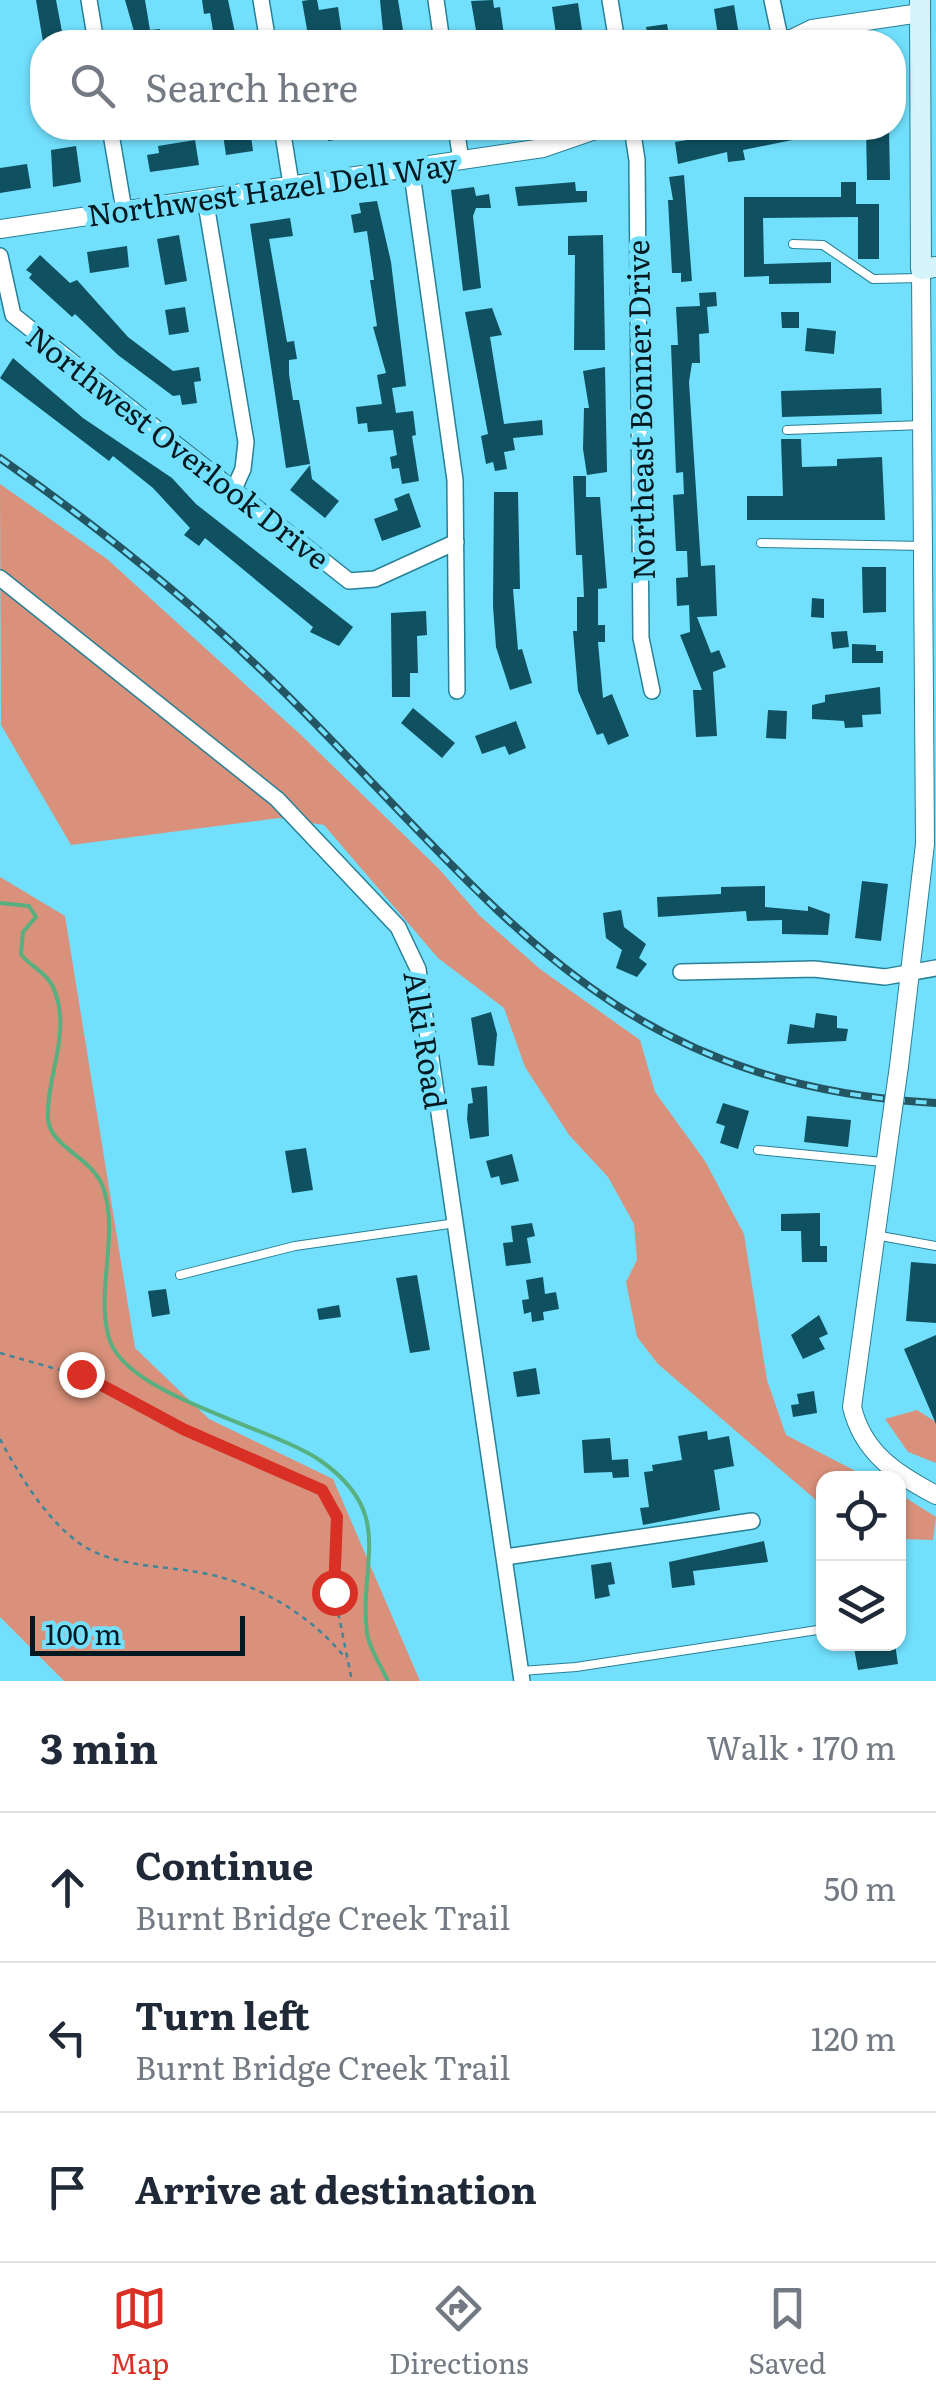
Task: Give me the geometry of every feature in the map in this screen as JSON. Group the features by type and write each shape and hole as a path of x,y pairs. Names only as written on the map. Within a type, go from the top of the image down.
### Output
{"main road":[{"path":"920,7 928,74 926,272"}],"street":[{"path":"90,0 94,30"},
{"path":"261,0 266,30"},
{"path":"436,0 440,30"},
{"path":"610,0 615,30"},
{"path":"772,0 780,30"},
{"path":"810,30 920,7"},
{"path":"112,140 124,210"},
{"path":"284,140 291,184"},
{"path":"458,140 461,160"},
{"name":"Northwest Hazel Dell Way","path":"0,229 412,168 552,146 568,140"},
{"name":"Northeast Bonner Drive","path":"634,140 641,638 652,691"},
{"path":"412,168 455,480 457,691"},
{"path":"206,198 246,442 243,469 234,489"},
{"name":"Northwest Overlook Drive","path":"0,256 13,315 350,581 375,579 456,542"},
{"path":"926,272 923,426 929,662 925,844 899,1066 853,1378 857,1428 882,1462 936,1495"},
{"name":"Alki Road","path":"0,578 277,800 398,927 418,969 521,1676"},
{"path":"681,972 774,968 911,975 936,968"},
{"path":"505,1557 752,1521"}],"lane":[{"path":"792,244 823,244 873,278 926,272"},
{"path":"786,430 923,426"},
{"path":"762,543 928,540"},
{"path":"758,1150 886,1162"},
{"path":"180,1274 295,1246 456,1224"},
{"path":"875,1234 936,1246"},
{"path":"521,1676 816,1630"}],"path":[{"path":"0,1353 99,1382 183,1429 322,1490 337,1517 334,1592 352,1681"},
{"path":"0,1440 58,1526 81,1544 110,1559 228,1578 269,1596 325,1632 346,1660"}],"shaded area":[{"path":"0,484 107,559 301,735 439,869 479,915 540,969 640,1040 655,1092 705,1161 744,1234 767,1380 786,1435 855,1471 816,1471 816,1500 658,1364 637,1337 626,1282 637,1260 634,1224 608,1177 569,1135 525,1067 504,1008 438,958 324,825 279,818 71,845 1,725"},
{"path":"0,877 65,916 135,1348 209,1419 333,1479 420,1681 64,1681 0,1617"},
{"path":"917,1410 936,1422 936,1463 908,1452 885,1419"},
{"path":"906,1498 936,1517 933,1540 906,1539"}],"building":[{"path":"36,0 56,0 62,30 41,30"},
{"path":"125,0 145,0 150,30 134,30"},
{"path":"202,0 228,0 234,30 213,30 210,13 204,14"},
{"path":"317,0 319,10 338,7 341,30 307,30 302,1"},
{"path":"380,0 398,0 403,30 383,30"},
{"path":"493,0 494,8 500,7 503,30 476,30 471,1"},
{"path":"578,3 582,30 555,30 552,7"},
{"path":"734,5 738,30 717,30 714,9"},
{"path":"667,24 668,30 647,30 646,27"},
{"path":"195,140 199,165 150,172 147,155 159,153 158,146"},
{"path":"224,140 252,140 253,151 226,155"},
{"path":"792,140 743,150 745,160 728,162 727,152 678,164 675,142"},
{"path":"866,140 889,140 890,180 867,180"},
{"path":"76,146 81,182 53,187 51,150"},
{"path":"27,164 31,188 0,193 0,168"},
{"path":"684,175 692,281 681,282 681,273 672,273 668,200 673,200 669,177"},
{"path":"575,182 576,191 587,191 587,202 518,206 515,187"},
{"path":"841,182 856,182 856,204 879,204 879,259 858,259 858,217 763,218 764,264 831,262 831,283 769,284 769,276 744,277 744,197 841,197"},
{"path":"474,187 476,196 489,194 491,208 476,208 473,216 481,288 463,291 451,190"},
{"path":"377,201 391,262 406,386 392,388 396,413 413,411 416,435 412,436 419,481 402,484 399,468 392,469 390,457 397,455 393,430 368,432 367,423 358,424 356,407 382,404 377,375 386,373 373,327 377,326 367,231 354,233 351,215 361,213 359,203"},
{"path":"290,218 293,236 269,239 287,342 294,341 297,359 289,360 289,374 293,400 299,400 310,464 286,468 250,224"},
{"path":"179,235 187,281 165,285 157,239"},
{"path":"603,235 605,350 574,350 575,255 568,255 568,236"},
{"path":"127,246 129,267 90,273 87,252"},
{"path":"40,255 70,283 77,280 128,337 173,371 199,367 201,381 194,382 197,403 182,405 180,395 173,396 118,355 29,278 32,274 26,270"},
{"path":"716,292 717,306 707,307 709,333 699,334 700,363 692,363 689,382 701,566 715,565 717,616 697,617 711,653 719,650 726,667 713,672 717,736 696,737 693,690 702,690 680,635 690,632 689,605 677,606 676,578 688,577 687,551 676,551 673,495 684,494 683,472 676,473 671,345 678,345 676,307 700,306 699,293"},
{"path":"185,307 189,332 169,335 165,310"},
{"path":"492,308 502,335 490,337 504,424 542,420 543,435 513,438 515,450 504,452 507,469 495,471 493,462 486,464 481,436 488,434 465,312"},
{"path":"781,312 799,312 799,328 782,328"},
{"path":"807,328 836,331 834,354 805,351"},
{"path":"13,358 83,418 172,478 196,504 353,627 339,646 310,632 313,627 205,538 199,546 184,535 190,528 153,488 113,456 109,461 0,378"},
{"path":"605,367 607,472 587,475 584,408 589,408 583,371"},
{"path":"881,388 882,414 782,417 781,391"},
{"path":"781,439 801,439 802,467 837,466 837,459 882,457 885,520 747,520 747,496 783,496"},
{"path":"310,465 312,479 339,501 325,518 290,490"},
{"path":"573,476 586,476 586,497 600,497 607,588 598,589 598,625 605,625 605,642 598,642 603,698 612,694 629,736 608,745 603,733 597,735 578,691 573,631 577,631 577,597 584,597 582,555 576,555"},
{"path":"494,492 518,492 520,589 513,589 518,650 522,649 532,683 510,690 496,647"},
{"path":"409,493 421,527 382,541 374,519 398,510 394,499"},
{"path":"862,567 886,567 886,612 863,613"},
{"path":"812,598 824,599 824,618 811,617"},
{"path":"426,611 427,635 417,636 418,673 410,673 410,697 392,697 391,613"},
{"path":"847,631 849,647 833,649 831,632"},
{"path":"852,644 876,645 876,651 883,651 883,663 852,663"},
{"path":"880,687 881,714 862,715 863,727 845,728 844,721 812,719 812,705 825,702 825,695"},
{"path":"413,708 455,743 442,758 401,723"},
{"path":"768,710 787,711 786,739 766,738"},
{"path":"516,721 526,748 509,755 505,746 482,754 475,736"},
{"path":"862,881 888,884 881,941 855,938"},
{"path":"765,886 765,907 808,911 808,906 830,914 828,935 782,934 782,920 747,921 746,911 658,917 657,897 721,894 721,887"},
{"path":"621,910 624,927 646,944 639,958 647,964 637,977 616,968 622,950 606,938 603,913"},
{"path":"491,1012 497,1034 494,1066 478,1065 471,1018"},
{"path":"816,1013 837,1016 837,1028 848,1029 846,1041 787,1044 790,1024 814,1028"},
{"path":"487,1086 489,1136 470,1139 467,1119 468,1104 473,1103 471,1088"},
{"path":"723,1103 749,1111 738,1149 720,1143 725,1126 716,1123"},
{"path":"807,1116 851,1120 848,1147 804,1142"},
{"path":"306,1148 313,1190 292,1193 285,1151"},
{"path":"512,1154 519,1181 501,1185 499,1176 491,1178 486,1161"},
{"path":"820,1213 820,1246 827,1246 827,1262 802,1262 801,1231 781,1231 781,1214"},
{"path":"532,1223 535,1236 527,1238 531,1263 506,1266 503,1243 513,1242 511,1226"},
{"path":"911,1262 936,1264 936,1323 906,1321"},
{"path":"417,1275 430,1350 410,1353 396,1278"},
{"path":"543,1277 545,1294 556,1292 559,1309 543,1312 544,1320 532,1322 531,1312 524,1314 522,1300 529,1299 526,1280"},
{"path":"166,1289 170,1314 152,1317 148,1291"},
{"path":"339,1305 341,1317 319,1320 317,1309"},
{"path":"819,1315 828,1334 819,1338 825,1349 803,1359 791,1335"},
{"path":"936,1335 936,1424 904,1349"},
{"path":"536,1368 540,1394 517,1397 513,1372"},
{"path":"814,1391 817,1413 793,1417 791,1405 799,1404 797,1394"},
{"path":"707,1431 708,1440 729,1436 734,1466 714,1470 720,1510 643,1525 640,1508 649,1507 644,1472 653,1471 652,1465 682,1460 678,1436"},
{"path":"610,1438 612,1460 628,1459 629,1477 613,1478 612,1472 584,1473 582,1440"},
{"path":"764,1541 768,1562 693,1571 695,1585 672,1588 669,1562"},
{"path":"611,1562 615,1584 608,1585 610,1596 595,1599 591,1565"},
{"path":"855,1651 896,1651 898,1664 858,1670"}],"waterway":[{"path":"0,903 29,906 36,917 23,932 21,954 49,980 58,1002 60,1035 48,1119 56,1137 90,1168 103,1187 109,1225 105,1301 109,1338 121,1359 142,1377 203,1408 299,1448 344,1481 367,1520 367,1633 388,1681"}],"railway":[{"path":"0,458 114,542 222,634 501,914 570,973 645,1022 728,1062 824,1089 936,1103"}],"route":[{"path":"81,1374 183,1429 322,1490 330,1498 337,1517 334,1592"}]}
